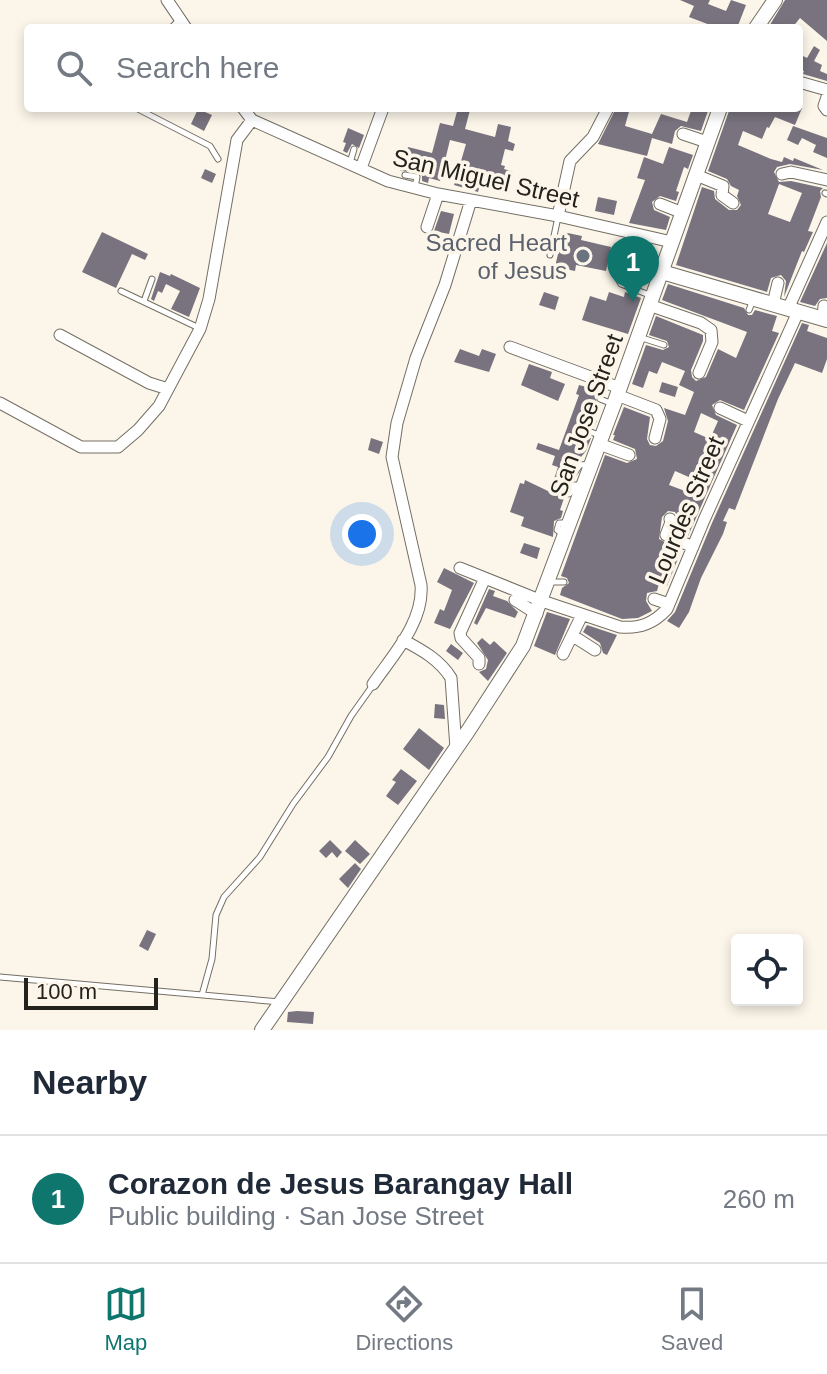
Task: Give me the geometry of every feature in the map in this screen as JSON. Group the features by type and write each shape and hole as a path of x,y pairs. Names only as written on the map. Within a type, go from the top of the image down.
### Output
{"street":[{"path":"167,0 179,24"},
{"path":"759,24 775,0"},
{"path":"803,83 827,89"},
{"path":"827,97 824,106 827,110"},
{"path":"0,403 81,447 111,448 118,447 138,430 159,406 200,329 209,299 237,140 252,120 246,112"},
{"path":"355,166 381,112"},
{"path":"558,216 570,161 593,137 606,112"},
{"name":"San Jose Street","path":"262,1030 456,748 523,646 539,607 557,582 554,548 568,530 601,440 613,397 683,213 685,193 696,175 718,112"},
{"name":"San Miguel Street","path":"252,120 388,181 672,242"},
{"path":"683,134 707,142"},
{"path":"782,174 791,172 827,180"},
{"path":"696,175 723,186 722,195 733,203"},
{"path":"427,227 438,194"},
{"path":"373,684 413,625 423,601 392,457 397,423 416,358 454,257 471,200"},
{"path":"660,204 683,213"},
{"name":"Lourdes Street","path":"460,568 539,607 582,615 620,627 633,628 657,619 669,604 696,551 793,310 822,224"},
{"path":"662,272 751,304 773,304 825,315"},
{"path":"773,304 778,283"},
{"path":"651,300 711,330 712,342 699,373"},
{"path":"60,335 149,383 168,389"},
{"path":"510,347 613,397 656,410 660,419 655,438"},
{"path":"720,408 748,421"},
{"path":"601,440 629,455"},
{"path":"568,491 583,488"},
{"path":"674,520 667,536 696,551"},
{"path":"479,664 479,658 460,633 485,578"},
{"path":"654,599 669,604"},
{"path":"515,600 539,607"},
{"path":"563,654 582,615"},
{"path":"573,636 595,650"},
{"path":"403,640 430,656 445,668 451,678 456,748"}],"lane":[{"path":"144,112 210,146 218,159"},
{"path":"354,149 355,166"},
{"path":"405,175 417,177 415,188"},
{"path":"550,255 558,216"},
{"path":"621,253 618,279 621,284 651,300"},
{"path":"144,301 152,279"},
{"path":"121,291 200,329"},
{"path":"638,337 664,345"},
{"path":"581,428 601,440"},
{"path":"575,472 584,464 592,464"},
{"path":"202,995 212,959 216,915 224,897 260,857 373,684"},
{"path":"0,977 281,1002"}],"building":[{"path":"680,0 710,0 708,4 726,11 731,0 746,5 739,24 707,24 689,17 694,6"},
{"path":"785,0 827,0 827,41 800,18 795,24 770,24"},
{"path":"814,46 820,50 814,61 822,65 820,71 827,74 827,81 803,74 803,56 807,58"},
{"path":"197,112 212,115 204,131 191,124"},
{"path":"457,112 469,112 465,129 495,137 498,124 511,127 508,141 515,144 513,151 505,149 501,165 513,172 511,179 483,174 478,192 454,185 466,144 450,140 440,181 429,178 428,183 422,181 419,172 400,171 408,147 432,153 440,123 453,126"},
{"path":"614,112 629,112 625,126 652,134 661,114 687,122 691,112 708,112 701,131 681,126 675,131 672,144 652,138 647,156 598,144"},
{"path":"729,112 800,112 795,125 775,117 762,139 743,131 738,145 771,159 782,162 784,157 793,161 794,158 823,170 790,164 777,167 774,172 779,182 791,181 823,188 808,231 813,232 784,297 786,281 781,275 771,278 767,292 676,265 702,187 714,191 715,199 729,210 737,210 741,205 737,196 739,190 731,186 727,179 708,171","holes":["779,184 802,193 790,222 768,214"]},
{"path":"793,126 827,138 827,158 813,152 816,145 802,138 798,145 787,140"},
{"path":"348,128 364,135 359,148 352,144 347,153 343,151 346,143 343,142"},
{"path":"669,147 693,155 688,169 684,167 676,201 660,196 652,202 654,210 670,217 666,230 629,223 645,180 637,178 644,157 663,164"},
{"path":"205,169 216,174 212,183 201,178"},
{"path":"598,197 617,201 614,215 595,211"},
{"path":"441,211 454,214 449,234 434,231"},
{"path":"102,232 148,254 145,260 132,254 116,288 82,272"},
{"name":"Sacred Heart of Jesus","path":"563,232 611,247 606,271 576,265 575,271 565,269 562,280 543,276 546,265 555,267"},
{"path":"827,243 827,298 820,299 815,306 800,302"},
{"path":"160,272 200,288 189,317 171,309 180,291 166,284 162,293 158,291 154,301 151,299"},
{"path":"668,284 744,308 748,315 755,310 777,316 772,331 779,333 744,410 720,400 712,405 716,415 737,425 688,536 677,531 679,520 675,512 668,511 662,517 659,539 681,551 667,586 659,584 657,591 647,593 646,601 652,611 638,618 622,619 560,595 562,588 569,583 567,578 561,576 605,455 627,463 637,459 635,449 613,440 624,407 650,417 647,439 650,445 656,446 663,441 668,421 664,408 685,415 694,392 679,385 685,371 662,362 657,374 649,371 643,388 632,384 646,345 663,350 669,347 667,341 649,335 656,316 703,335 691,370 696,381 706,377 718,349 736,358 747,332 662,300","holes":["701,413 718,421 710,439 694,432","675,471 691,478 685,491 669,485"]},
{"path":"544,292 559,297 555,310 539,305"},
{"path":"609,292 624,297 625,292 641,298 628,334 582,320 590,296 606,301"},
{"path":"802,323 809,325 807,331 827,338 827,359 822,373 795,363 735,510 729,508 723,521 727,522 723,534 679,628 667,621 675,612"},
{"path":"460,349 479,356 482,349 496,354 489,372 454,362"},
{"path":"529,364 552,372 550,378 565,384 558,401 521,385"},
{"path":"662,382 678,387 675,397 659,392"},
{"path":"579,385 606,392 595,398 598,404 592,420 597,421 594,427 581,423 576,427 578,433 591,438 586,451 571,469 569,480 560,488 564,498 560,510 563,511 561,518 554,521 553,537 521,526 524,517 510,512 520,483 524,484 525,480 548,491 552,485 558,467 552,465 555,456 536,449 538,443 559,450 579,395 576,394"},
{"path":"371,438 383,442 379,454 368,450"},
{"path":"524,543 540,548 537,559 520,553"},
{"path":"444,568 474,583 450,629 434,623 440,609 444,611 452,590 437,582"},
{"path":"489,589 495,591 493,596 507,601 518,612 515,618 486,608 477,625 474,623"},
{"path":"547,612 570,619 555,655 534,646"},
{"path":"587,625 617,635 607,655 603,653 600,643 583,632"},
{"path":"482,638 490,645 494,641 507,653 488,681 479,672 486,669 488,660 477,643"},
{"path":"451,644 463,653 458,660 446,651"},
{"path":"435,704 444,705 445,719 434,718"},
{"path":"419,728 444,748 429,770 403,749"},
{"path":"401,769 417,781 398,805 386,796 396,782 392,780"},
{"path":"330,840 342,852 337,858 332,852 326,858 319,851"},
{"path":"355,840 370,854 360,864 345,851"},
{"path":"355,863 361,869 348,888 339,879"},
{"path":"147,930 156,934 148,951 139,946"},
{"path":"288,1012 314,1012 313,1024 287,1022"}],"place":[{"name":"Sacred Heart of Jesus","path":"583,256"},
{"name":"Corazon de Jesus Barangay Hall","path":"633,302"}]}
